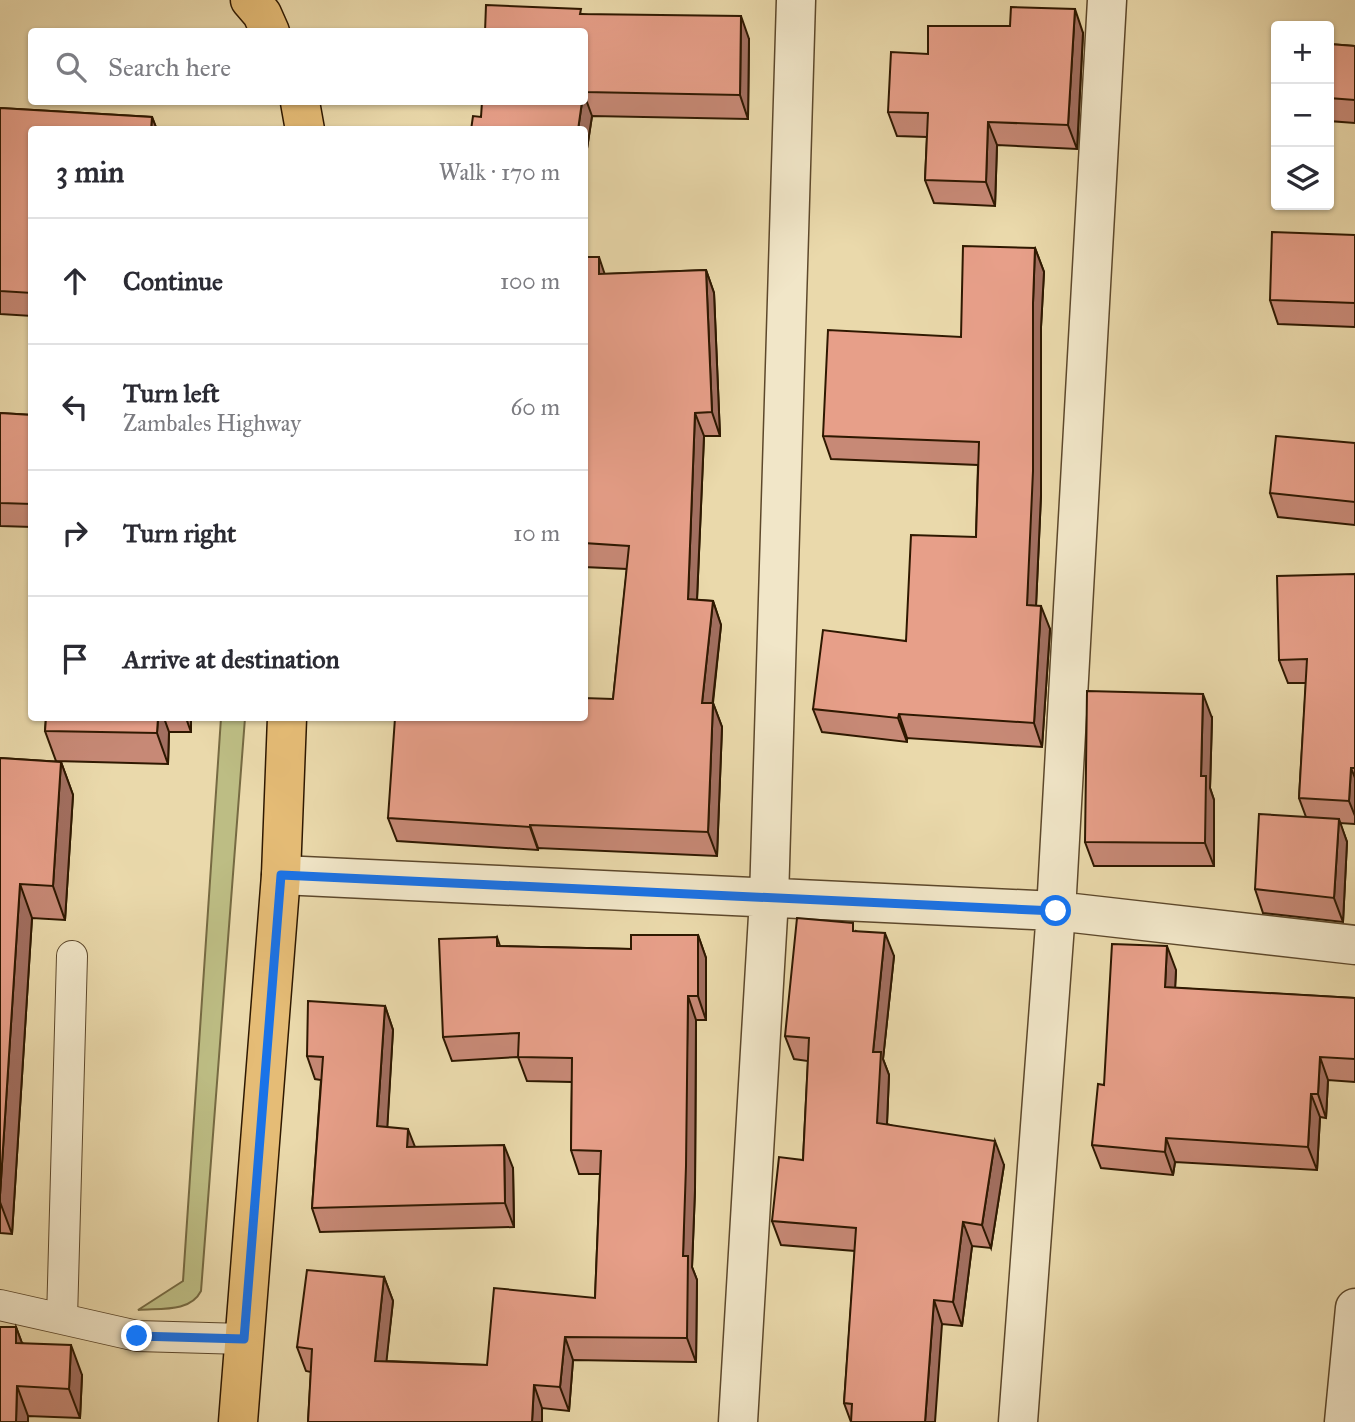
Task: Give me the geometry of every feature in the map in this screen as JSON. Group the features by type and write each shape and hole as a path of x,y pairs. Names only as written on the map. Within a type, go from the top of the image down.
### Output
{"main road":[{"path":"250,0 262,14 268,28"},
{"path":"301,105 304,126"},
{"path":"238,1422 281,875 288,721"}],"street":[{"path":"738,1422 769,899 796,0"},
{"path":"1018,1422 1056,911 1107,0"},
{"path":"281,875 1056,911 1355,945"},
{"path":"1344,1422 1355,1308"}],"lane":[{"path":"62,1319 72,956"},
{"path":"0,1305 137,1336 244,1339"}],"green space":[{"path":"221,721 245,721 201,1291 196,1298 182,1306 138,1310 183,1281"}],"building":[{"path":"486,5 581,9 580,14 741,16 740,95 588,92 588,28 485,28"},
{"path":"1011,7 1075,9 1068,125 988,122 986,182 925,180 928,113 888,112 891,52 928,54 928,26 1010,26"},
{"path":"1334,44 1355,46 1355,100 1334,98"},
{"path":"482,105 582,105 579,126 472,126 473,116 481,117"},
{"path":"0,108 152,117 151,126 28,126 28,293 0,291"},
{"path":"1272,232 1355,235 1355,303 1270,300"},
{"path":"963,246 1035,248 1033,471 1027,605 1041,606 1034,723 899,714 898,718 813,709 823,630 906,641 911,535 976,537 979,442 823,436 828,330 961,337"},
{"path":"588,257 599,257 599,274 706,270 712,412 695,413 688,599 713,601 702,703 713,703 708,832 530,827 388,818 395,721 588,721 588,698 613,699 629,546 588,543"},
{"path":"0,413 28,415 28,504 0,503"},
{"path":"1276,436 1355,443 1355,502 1270,493"},
{"path":"1355,574 1355,768 1351,768 1349,801 1299,798 1307,659 1279,660 1277,576"},
{"path":"1087,691 1203,694 1201,776 1206,776 1205,843 1085,842"},
{"path":"46,721 158,721 157,733 45,731"},
{"path":"0,758 61,762 53,886 20,884 0,1195"},
{"path":"1259,814 1339,819 1334,898 1255,889"},
{"path":"797,918 853,923 853,931 885,933 873,1052 881,1052 877,1123 995,1141 982,1225 963,1222 953,1302 934,1300 925,1422 851,1422 852,1404 844,1403 856,1228 772,1221 779,1157 803,1160 809,1038 785,1036"},
{"path":"631,935 698,935 698,996 688,996 683,1256 688,1256 687,1338 565,1337 560,1387 534,1385 532,1422 308,1422 312,1349 297,1347 307,1270 384,1277 375,1361 487,1365 494,1288 595,1298 601,1151 571,1150 572,1058 518,1057 519,1033 443,1037 439,939 497,937 497,946 631,949"},
{"path":"1112,944 1167,946 1165,987 1355,998 1355,1059 1320,1057 1318,1094 1311,1094 1308,1147 1166,1138 1165,1152 1092,1145 1098,1084 1104,1085"},
{"path":"308,1001 385,1006 377,1126 408,1129 407,1147 504,1145 505,1203 312,1208 323,1057 307,1056"},
{"path":"0,1327 16,1327 16,1343 71,1345 69,1389 17,1386 16,1422 0,1422"}],"route":[{"path":"137,1336 244,1339 281,875 1056,911"}]}
